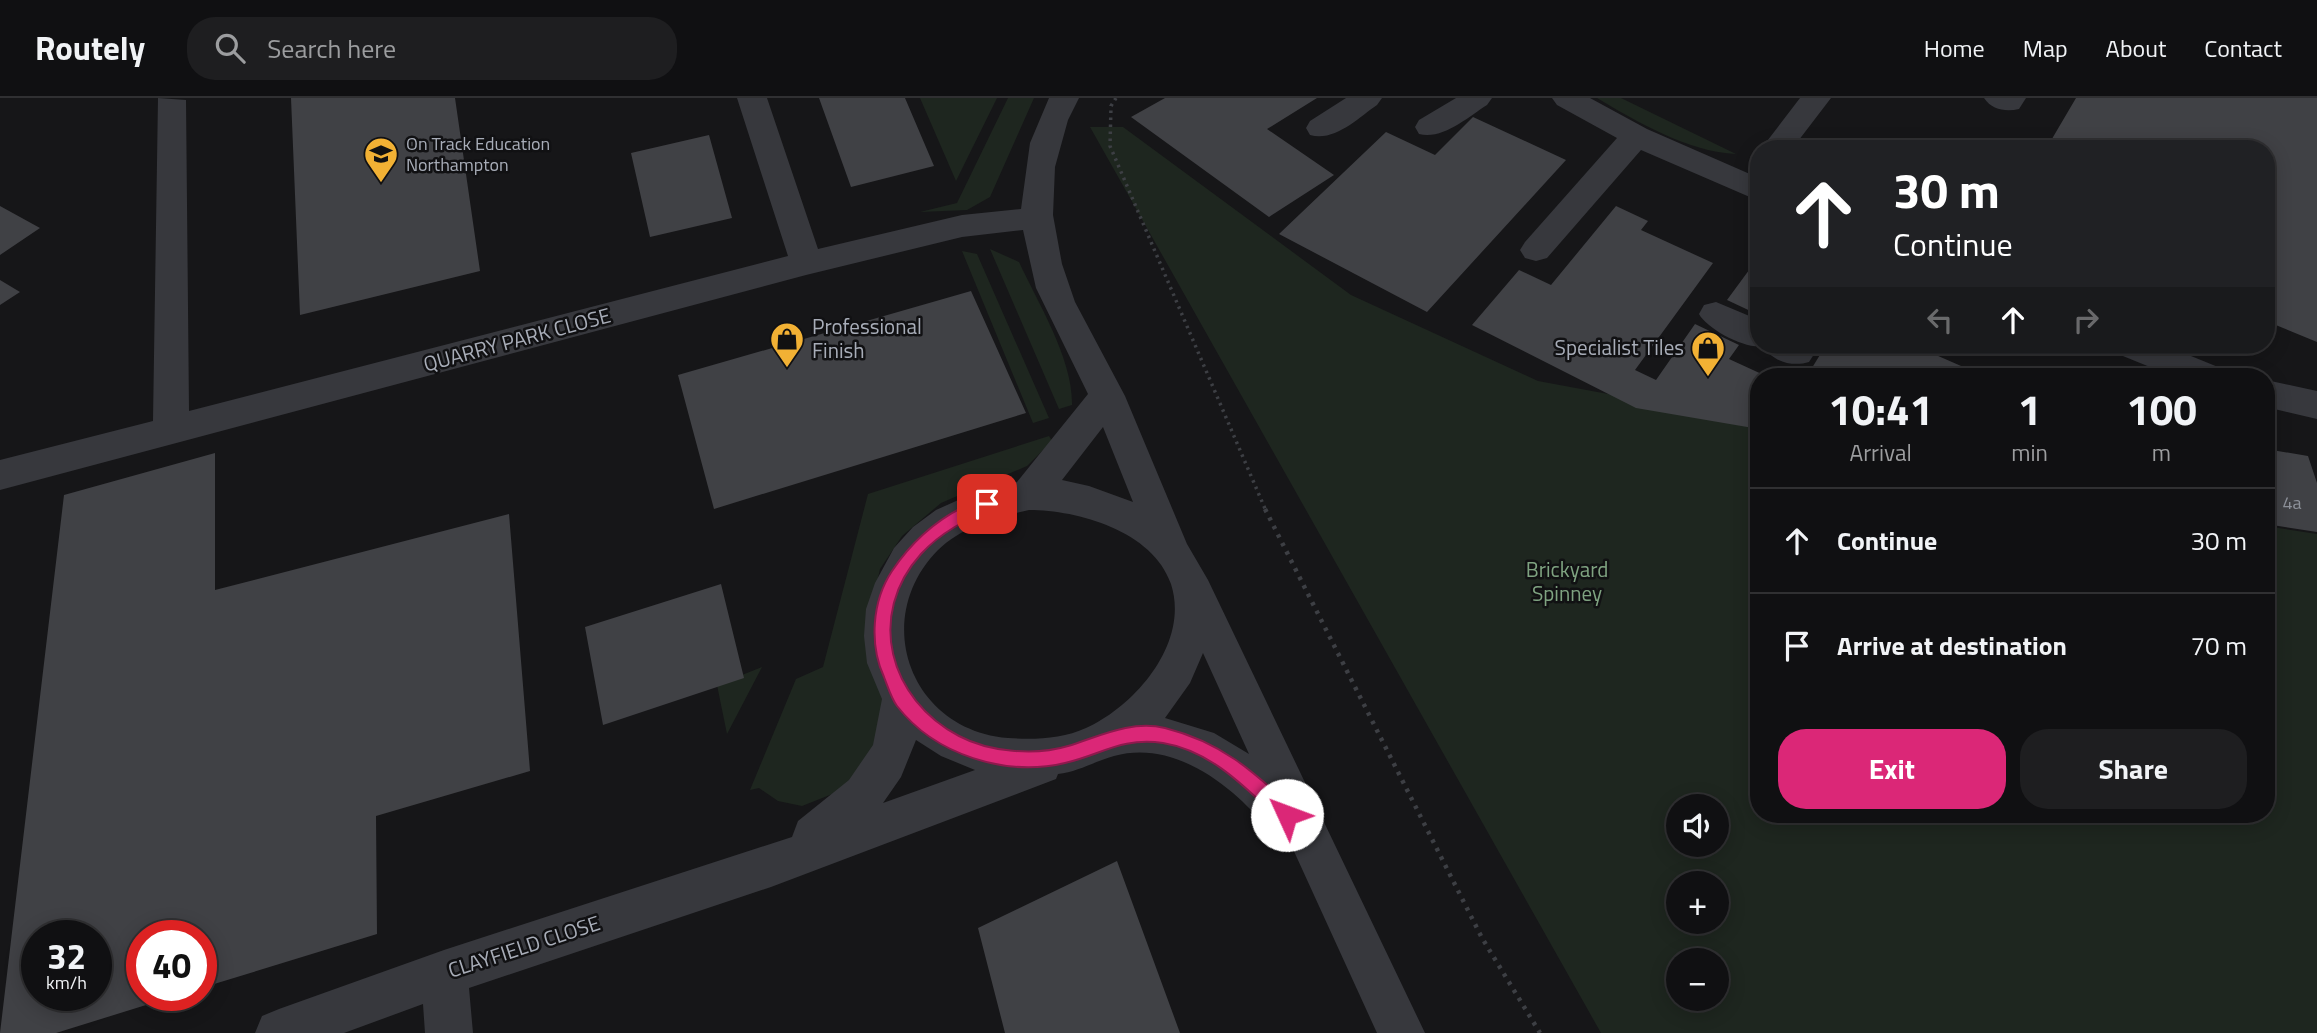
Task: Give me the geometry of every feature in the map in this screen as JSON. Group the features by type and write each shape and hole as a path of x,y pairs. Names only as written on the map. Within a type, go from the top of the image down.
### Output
{"street":[{"path":"752,98 806,264"},
{"path":"1064,98 1043,149 1037,186 1037,218 1053,289 1107,396 1180,566 1401,1033"},
{"path":"1321,128 1367,98"},
{"path":"1430,127 1477,98"},
{"path":"1567,98 1636,136 1750,180"},
{"path":"1783,140 1816,98"},
{"path":"1998,98 2009,102 2011,98"},
{"path":"171,100 171,431"},
{"path":"1536,250 1636,136"},
{"name":"QUARRY PARK CLOSE","path":"0,475 806,264 962,226 1037,218"},
{"path":"1716,314 1750,331"},
{"path":"2141,354 2158,367"},
{"path":"2275,395 2317,405"},
{"path":"1029,495 1107,396"},
{"path":"1029,495 1069,496 1107,507 1140,526 1180,566 1193,623 1180,666 1153,707 1113,737 1065,755 1027,759 989,755 955,743 925,724 902,699 885,662 882,622 892,584 915,549 947,522 987,504 1029,495"},
{"name":"CLAYFIELD CLOSE","path":"772,866 856,805 882,770 900,735 902,699"},
{"path":"1113,737 1163,736 1208,751 1238,769 1304,830"},
{"name":"CLAYFIELD CLOSE","path":"279,1033 444,973 772,866 1065,755"},
{"path":"444,973 449,1033"}],"path":[{"path":"1116,98 1111,106 1110,146 1254,487 1482,938 1540,1033"}],"green space":[{"path":"920,98 997,98 956,181"},
{"path":"1008,98 1034,98 990,197 967,210 920,212 957,203"},
{"path":"1597,98 1621,98 1736,154 1682,142 1646,126"},
{"name":"Brickyard Spinney","path":"1090,127 1123,127 1351,295 1538,381 1750,420 1750,823 2275,823 2275,527 2317,534 2317,1033 1601,1033"},
{"path":"990,249 1019,262 1061,350 1071,387 1072,405 1059,409"},
{"path":"962,251 977,254 1049,418 1033,423"},
{"path":"1049,436 1052,441 1027,466 941,503 902,536 880,569 870,612 891,710 886,741 850,787 802,806 778,801 759,788 750,790 796,679 823,667 868,494"},
{"path":"762,667 727,734 717,685"}],"building":[{"name":"On Track Education Northampton","path":"291,98 455,98 480,271 300,315"},
{"path":"819,98 905,98 934,166 851,187"},
{"path":"1165,98 1317,98 1267,129 1334,175 1269,217 1131,117"},
{"path":"2076,98 2317,98 2317,342 2275,325 2275,140 2051,140"},
{"path":"1473,117 1566,160 1427,312 1279,234 1386,132 1435,155"},
{"path":"709,135 732,218 650,237 631,153"},
{"path":"0,206 40,228 0,255"},
{"path":"1616,206 1648,221 1641,230 1713,263 1635,370 1656,380 1695,324 1739,345 1729,359 1750,369 1750,427 1636,408 1472,325 1519,270 1551,285"},
{"path":"1750,269 1750,311 1727,300"},
{"path":"0,280 20,292 0,305"},
{"path":"971,291 1026,413 714,509 678,375"},
{"path":"1820,354 1934,354 1966,368 1812,368"},
{"path":"2275,450 2308,456 2317,483 2317,532 2275,525"},
{"path":"215,453 215,590 509,514 530,771 376,816 377,934 217,983 217,920 126,920 127,1011 56,1033 0,1033 64,495"},
{"path":"721,584 744,678 603,725 585,627"},
{"path":"1117,861 1180,1033 1005,1033 978,928"}],"place":[{"name":"On Track Education Northampton","path":"381,184"},
{"name":"Professional Finish","path":"787,369"},
{"name":"Specialist Tiles","path":"1708,378"}],"route":[{"path":"987,504 947,522 915,549 892,584 882,622 885,662 902,699 925,724 955,743 989,755 1027,759 1065,755 1113,737 1163,736 1208,751 1238,769 1287,815"}]}
